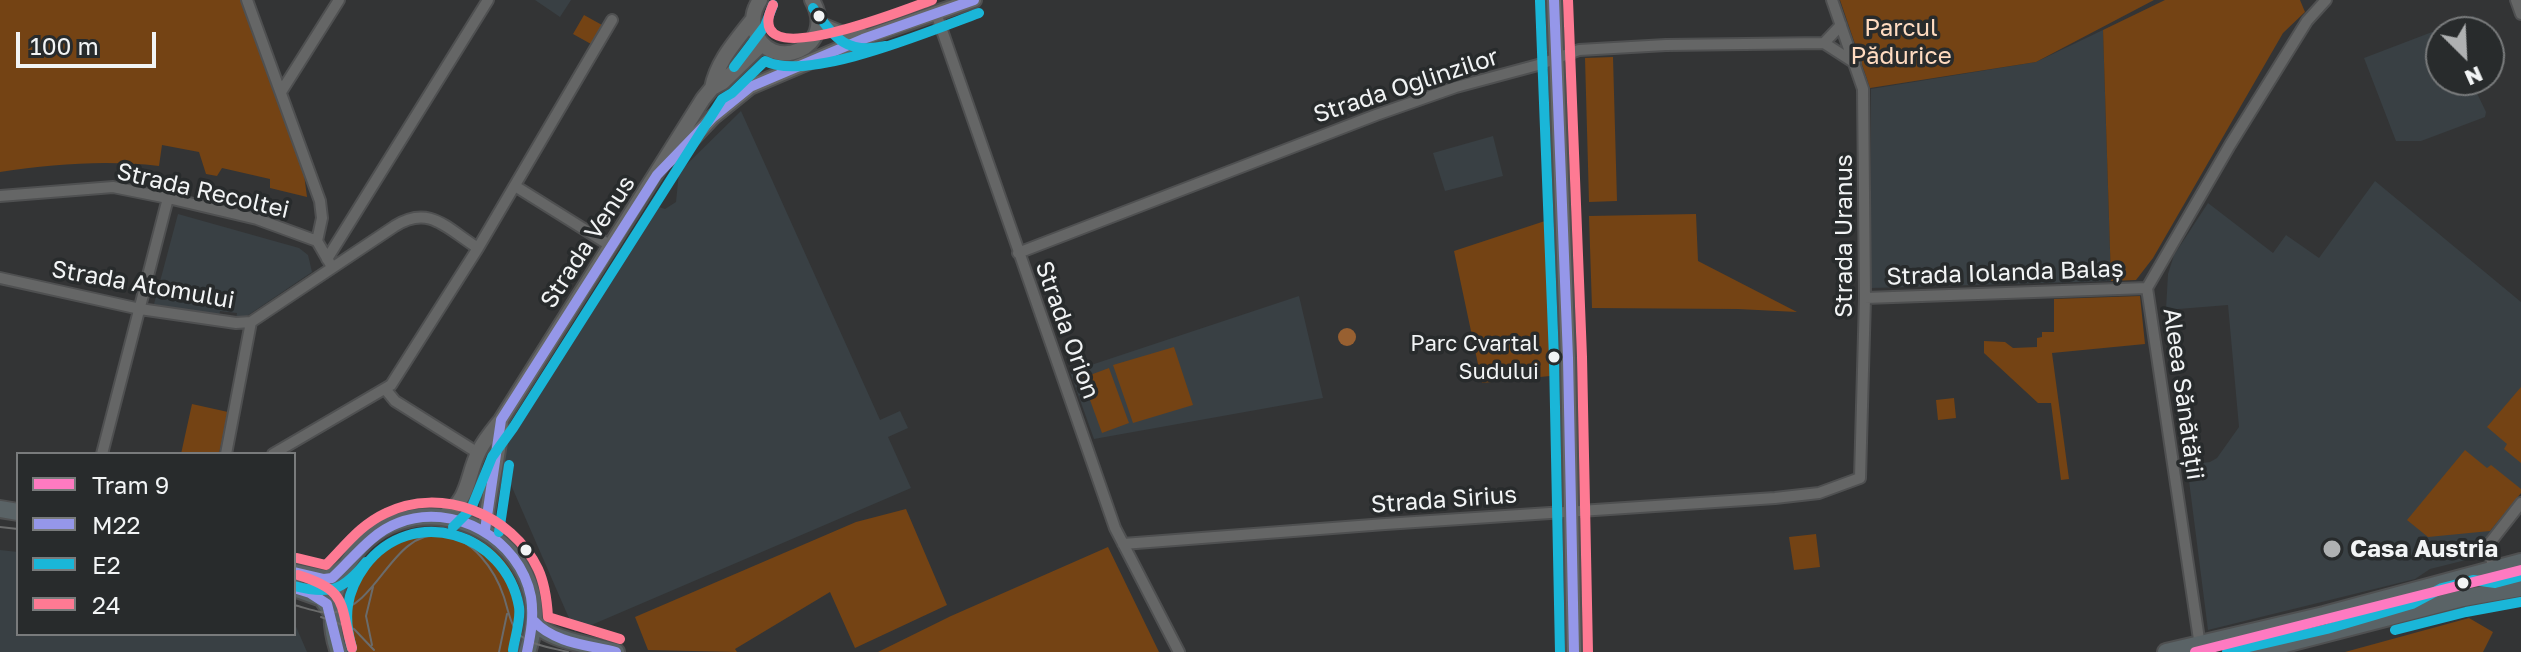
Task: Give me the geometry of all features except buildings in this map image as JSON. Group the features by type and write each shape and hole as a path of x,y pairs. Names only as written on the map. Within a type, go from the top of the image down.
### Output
{"main road":[{"name":"Strada Venus","path":"444,516 464,497 478,453 712,88 714,76 726,54 753,19 760,0"},
{"path":"799,51 809,44 819,24 812,0"},
{"path":"657,175 713,117 750,87 866,38 974,0"},
{"path":"1554,0 1574,652"},
{"path":"753,19 762,44 780,53 827,48 866,38"},
{"path":"819,24 843,34 866,38"},
{"name":"Strada Venus","path":"712,88 723,82 762,44"},
{"name":"Strada Venus","path":"485,530 491,483 501,442 501,420"},
{"path":"296,572 328,579 371,538 388,526 413,518 444,516 465,521 485,530 509,550 521,566 531,593 534,621 527,652"},
{"path":"339,652 332,613 336,591 349,561"},
{"path":"2166,652 2200,648 2521,562"},
{"path":"2254,652 2463,598 2521,588"},
{"path":"296,589 322,598 332,613"},
{"path":"534,621 540,629 551,634 616,652"}],"street":[{"path":"247,0 320,201 322,218 317,241"},
{"path":"281,92 339,0"},
{"path":"330,263 488,0"},
{"name":"Strada Uranus","path":"1832,0 1863,89 1865,298 1860,478"},
{"name":"Aleea Sănătății","path":"2200,648 2147,288 2253,107 2307,21 2326,0"},
{"path":"2516,0 2521,14"},
{"name":"Strada Orion","path":"936,13 1115,528 1179,652"},
{"path":"277,452 386,390 478,248 612,20"},
{"path":"1841,25 1824,43 1855,63"},
{"name":"Strada Oglinzilor","path":"1018,253 1281,150 1456,87 1538,65 1579,50 1666,45 1824,43"},
{"path":"515,186 611,246"},
{"name":"Strada Recoltei","path":"0,196 113,187 168,198 257,219 317,241 330,263"},
{"path":"103,452 168,198"},
{"name":"Strada Atomului","path":"0,278 140,309 236,323 251,322 330,263 415,216 431,218 478,248"},
{"name":"Strada Iolanda Balaș","path":"1865,298 2147,288"},
{"path":"226,452 251,322"},
{"path":"386,390 404,408 478,453"},
{"name":"Strada Sirius","path":"1123,544 1775,498 1819,493 1860,478"},
{"path":"2493,569 2489,544 2521,503"}],"shaded area":[{"path":"535,0 571,0 560,17"},
{"path":"2103,30 2111,281 1871,288 1871,89 2036,62"},
{"path":"2425,35 2425,96 2478,96 2486,112 2485,117 2421,141 2396,141 2364,58"},
{"path":"741,111 880,420 900,411 908,428 888,437 911,488 575,632 498,455 580,316 591,306 656,206 665,209 676,202 679,172"},
{"path":"1493,136 1503,176 1445,191 1433,153"},
{"path":"2375,181 2521,302 2521,493 2488,534 2478,557 2430,569 2415,579 2208,630 2187,465 2217,458 2239,427 2228,305 2166,310 2168,274 2174,255 2208,203 2273,253 2286,235 2319,258"},
{"path":"178,214 299,248 308,255 312,272 244,318 236,319 237,313 220,311 219,317 154,304"},
{"path":"1299,296 1323,398 1094,439 1070,372"},
{"path":"1343,328 1351,328 1356,337 1354,344 1343,346 1338,341 1338,333"},
{"path":"0,550 16,552 16,636 296,636 296,627 307,652 0,652"}],"green space":[{"path":"0,0 243,0 304,174 307,197 270,188 270,179 222,168 217,176 206,174 199,152 162,145 159,166 80,164 0,172"},
{"name":"Parcul Pădurice","path":"1840,0 2154,0 2036,62 1870,88"},
{"path":"2165,0 2300,0 2305,12 2283,33 2153,258 2136,280 2111,281 2103,30"},
{"path":"584,15 602,25 591,44 573,34"},
{"path":"1613,57 1617,201 1589,202 1585,58"},
{"path":"1696,214 1698,261 1797,312 1592,308 1589,216"},
{"path":"1551,219 1550,376 1482,383 1454,251"},
{"path":"2140,296 2145,344 2052,353 2069,479 2061,480 2051,403 2038,403 1984,353 1984,341 2005,342 2013,348 2037,347 2037,338 2042,337 2042,332 2054,332 2054,299"},
{"path":"1174,347 1193,405 1133,423 1113,365"},
{"path":"1109,368 1129,423 1102,433 1082,378"},
{"path":"2521,387 2521,463 2504,449 2507,444 2487,427"},
{"path":"1954,398 1956,418 1938,420 1936,400"},
{"path":"192,404 228,412 219,452 181,452"},
{"path":"2465,450 2487,468 2491,465 2521,489 2521,493 2490,531 2428,537 2407,520"},
{"path":"906,509 947,605 855,648 830,592 735,649 737,652 648,650 635,617 856,522"},
{"path":"428,528 453,530 475,538 493,549 507,565 517,583 523,605 523,628 517,652 353,652 348,630 348,609 360,572 372,556 388,543"},
{"path":"1816,534 1820,567 1794,570 1789,537"},
{"path":"1108,547 1159,652 878,652 951,616"},
{"path":"2469,618 2493,632 2483,652 2345,652"}],"tram line":[{"path":"0,527 16,529"},
{"path":"296,606 331,613 351,606 411,544 425,537 442,535 464,542 489,566 500,587 512,624 521,636 568,652"},
{"name":"9","path":"2195,652 2521,570"},
{"path":"372,645 366,616 373,587"},
{"path":"499,652 507,614"},
{"path":"321,617 354,629 374,650"}],"transit line":[{"name":"24","path":"773,5 768,20 770,29 780,36 798,38 847,29 932,0"},
{"name":"M22","path":"485,530 501,420 657,175 713,117 750,87 863,39 974,0"},
{"name":"M22","path":"1554,0 1568,358 1574,652"},
{"name":"24","path":"1568,0 1582,357 1588,652"},
{"name":"E2","path":"1540,1 1554,358 1560,652"},
{"name":"E2","path":"734,67 765,26 773,5"},
{"name":"E2","path":"813,8 843,42 861,48 886,46"},
{"name":"E2","path":"453,527 471,509 492,457 722,99 765,61 785,66 839,60 979,13"},
{"name":"E2","path":"499,532 509,465"},
{"name":"24","path":"297,558 326,565 361,529 386,513 407,505 451,504 493,520 511,533 526,550 542,580 548,617 620,639"},
{"name":"M22","path":"296,572 332,578 371,540 398,523 419,517 461,521 499,542 524,576 532,611 527,652"},
{"name":"E2","path":"352,648 348,605 354,585 365,566 384,547 407,536 431,532 454,535 477,545 496,560 511,581 519,607 513,650"},
{"name":"E2","path":"296,586 317,590 335,588 343,585 366,562"},
{"name":"24","path":"298,575 334,593 343,609 352,648"},
{"name":"E2","path":"2227,652 2327,629 2412,604 2442,588 2473,580 2495,583 2521,576"},
{"name":"M22","path":"296,589 327,604 339,652"},
{"name":"E2","path":"2395,630 2521,602"},
{"name":"M22","path":"534,621 561,639 616,652"}],"place":[{"name":"Parc Cvartal Sudului","path":"1554,357"},
{"name":"Casa Austria","path":"2332,549"}]}
